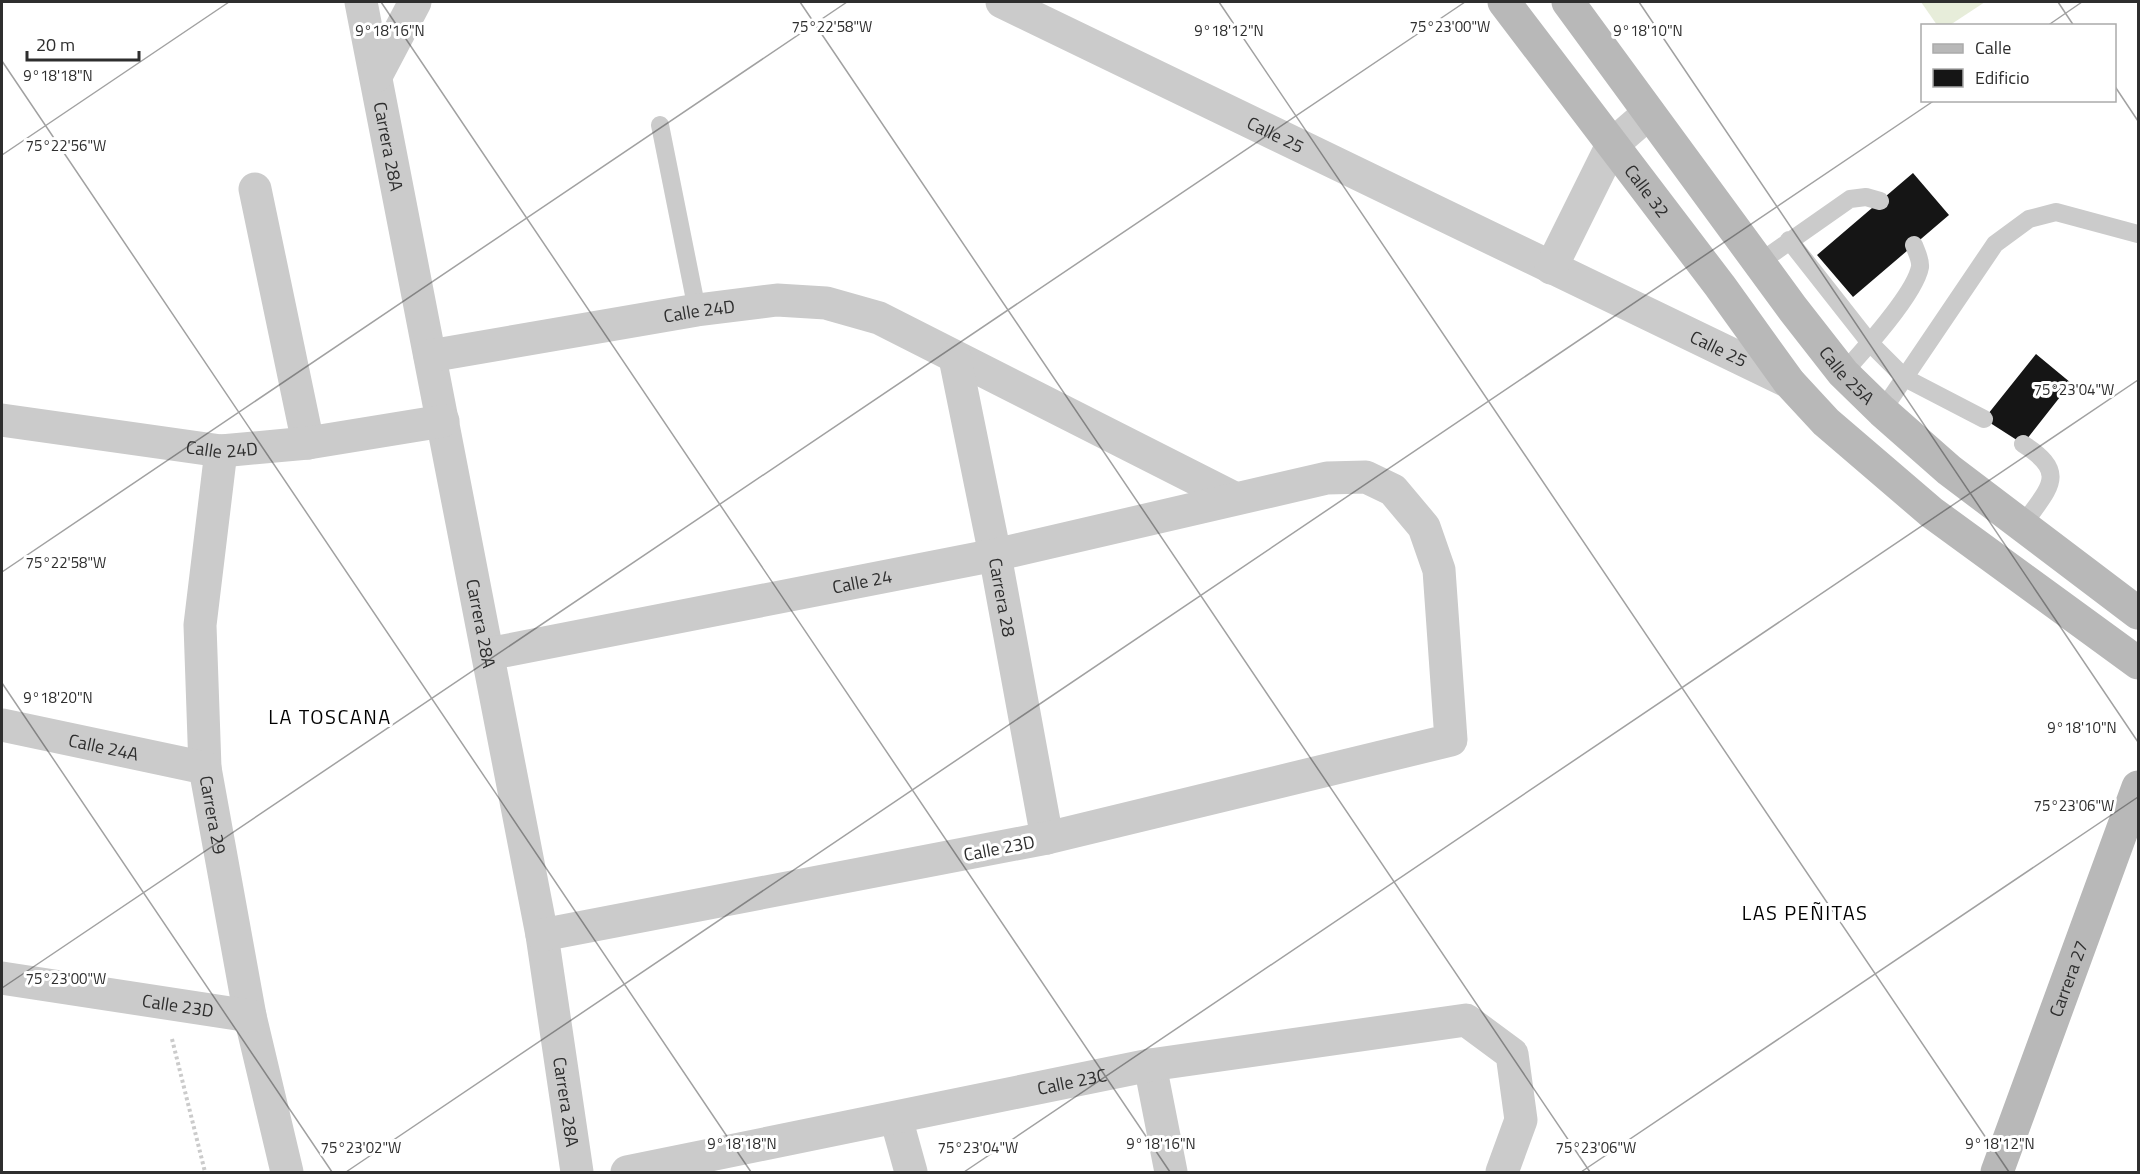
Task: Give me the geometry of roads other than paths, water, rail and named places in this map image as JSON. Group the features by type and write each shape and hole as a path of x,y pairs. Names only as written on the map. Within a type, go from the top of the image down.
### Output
{"main road":[{"name":"Calle 32","path":"1504,2 1720,286 1789,382"},
{"path":"1568,2 1649,113"},
{"name":"Calle 25A","path":"1649,113 1793,309 1843,373 1949,470 2139,613"},
{"path":"1789,382 1826,422 1931,512 2139,663"},
{"name":"Carrera 27","path":"1997,1173 2139,787"}],"street":[{"name":"Carrera 28A","path":"362,2 542,935 577,1173"},
{"name":"Carrera 28A","path":"376,76 415,2"},
{"name":"Calle 25","path":"1002,2 1789,382"},
{"path":"1551,268 1612,145 1649,113"},
{"path":"255,189 308,443"},
{"name":"Calle 24D","path":"430,356 697,310 777,300 826,303 879,318 1234,498"},
{"name":"Carrera 28","path":"955,358 995,555 1047,838"},
{"name":"Calle 24D","path":"2,420 221,451 308,443 443,421"},
{"name":"Carrera 29","path":"221,451 200,626 205,768 250,1016 287,1173"},
{"name":"Calle 24","path":"488,654 995,555 1327,478 1366,477 1393,490 1424,527 1439,570 1451,740"},
{"name":"Calle 24A","path":"2,725 205,768"},
{"name":"Calle 23D","path":"542,935 1047,838 1451,740"},
{"name":"Calle 23D","path":"2,978 250,1016"},
{"name":"Calle 23C","path":"627,1173 1150,1065 1466,1020 1512,1054 1521,1120 1502,1173"},
{"path":"1150,1065 1171,1173"},
{"path":"896,1118 911,1173"}],"lane":[{"path":"660,125 697,310"},
{"path":"1760,262 1850,199 1866,197 1880,201"},
{"path":"1882,411 1995,244 2029,219 2056,212 2139,234"},
{"path":"1789,240 1870,343 1905,378 1984,419"},
{"path":"1843,373 1870,343 1916,280 1920,265 1914,245"},
{"path":"2023,444 2043,457 2050,468 2050,484 2023,525"}],"district":[{"name":"LA TOSCANA","path":"330,716"},
{"name":"LAS PEÑITAS","path":"1805,912"}]}
